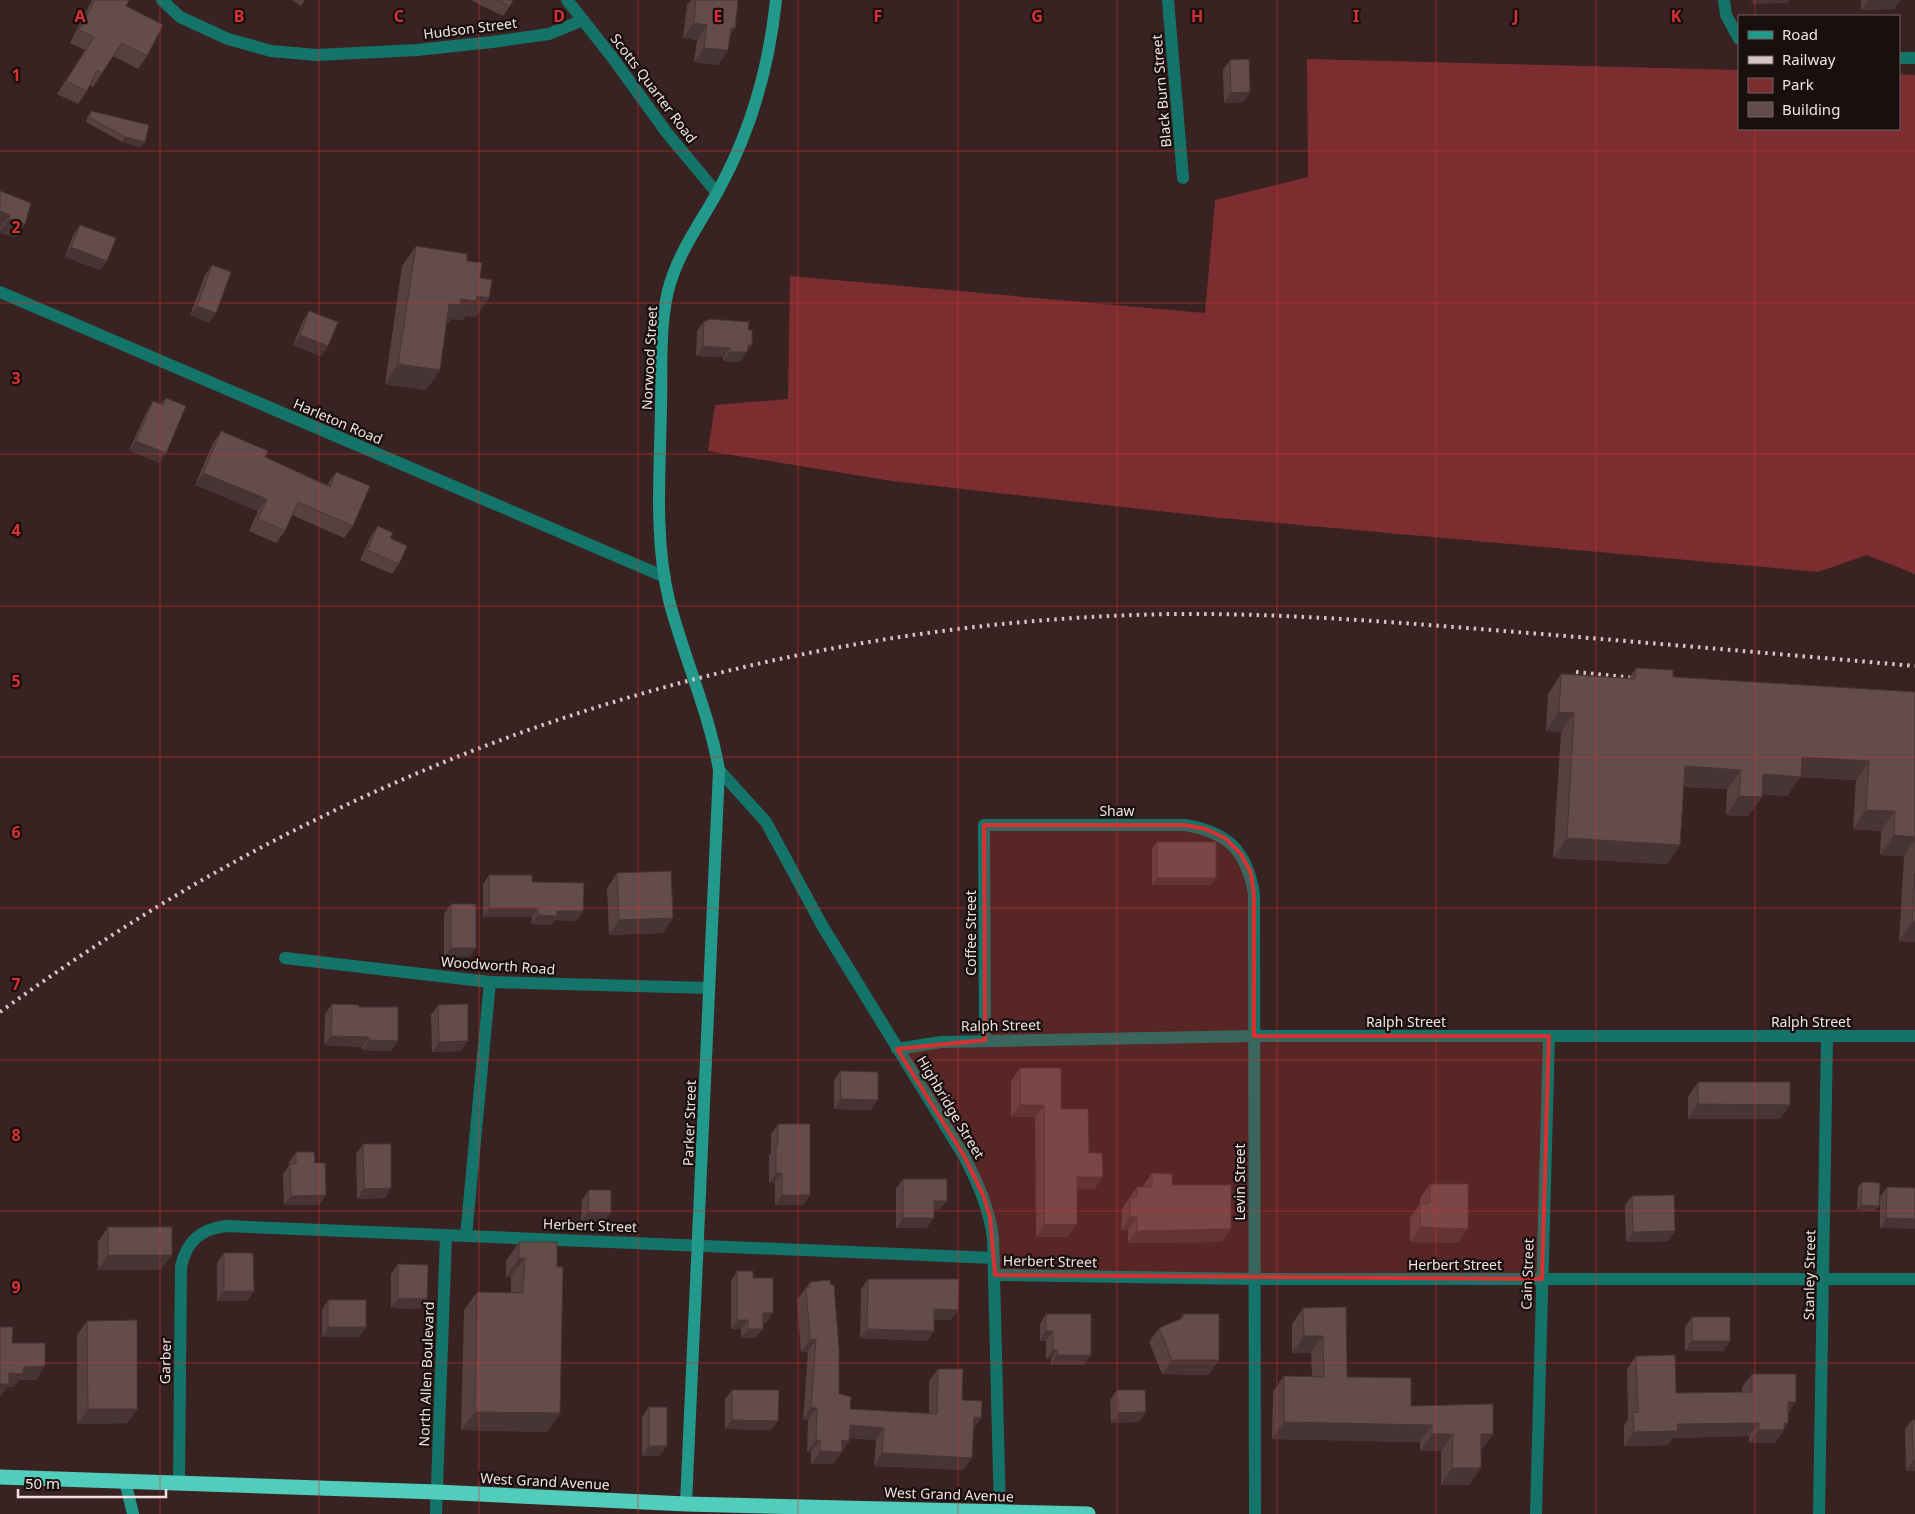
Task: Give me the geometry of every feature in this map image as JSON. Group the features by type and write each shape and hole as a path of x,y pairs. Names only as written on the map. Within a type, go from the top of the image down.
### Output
{"highway":[{"name":"West Grand Avenue","path":"0,1477 437,1492 686,1509 1000,1511 1088,1514"}],"street":[{"name":"Hudson Street","path":"162,0 180,17 228,39 270,51 317,55 417,50 492,42 549,34 583,20"},
{"name":"Scotts Quarter Road","path":"567,0 667,134 717,193"},
{"name":"Norwood Street","path":"711,734 674,618 665,577 660,493 662,349 665,310 676,266 738,154 762,88 776,0"},
{"name":"Black Burn Street","path":"1168,0 1183,178"},
{"path":"1724,0 1726,16 1738,38"},
{"path":"1900,58 1915,58"},
{"name":"Harleton Road","path":"0,292 665,577"},
{"name":"Parker Street","path":"686,1509 719,770 711,734"},
{"name":"Highbridge Street","path":"719,770 766,822 823,927 964,1156 990,1217 995,1275 1000,1511"},
{"name":"Shaw","path":"984,825 1184,825 1206,829 1225,838 1241,854"},
{"name":"Coffee Street","path":"984,825 985,1040"},
{"name":"Levin Street","path":"1241,854 1250,873 1254,894 1256,1514"},
{"name":"Woodworth Road","path":"285,958 490,982 709,988"},
{"path":"466,1236 490,982"},
{"name":"Ralph Street","path":"897,1049 941,1042 985,1040 1254,1036 1915,1036"},
{"name":"Cain Street","path":"1536,1514 1549,1036"},
{"name":"Stanley Street","path":"1819,1514 1824,1280 1826,1036"},
{"name":"Herbert Street","path":"190,1242 212,1228 226,1226 698,1244 994,1258"},
{"name":"North Allen Boulevard","path":"436,1514 446,1235"},
{"name":"Garber","path":"178,1483 181,1267 184,1254 190,1242"},
{"name":"Herbert Street","path":"995,1275 1254,1280 1915,1280"},
{"path":"125,1481 134,1514"}],"highlighted area":[{"path":"984,825 1185,825 1206,829 1225,838 1241,854 1251,873 1254,894 1254,1036 1549,1036 1542,1279 995,1275 990,1217 983,1195 964,1156 897,1049 985,1040"}],"green space":[{"path":"1307,59 1738,70 1738,130 1900,130 1900,74 1915,75 1915,574 1867,555 1818,572 1212,517 892,481 708,451 715,405 788,399 790,276 1205,313 1215,200 1308,177"}],"building":[{"path":"95,0 129,0 126,6 163,25 147,56 122,43 102,73 97,70 87,91 66,81 94,37 79,30"},
{"path":"497,0 513,0 510,6"},
{"path":"696,0 738,0 735,28 731,28 728,50 704,48 707,25 694,23"},
{"path":"1249,59 1250,92 1231,93 1230,60"},
{"path":"91,111 149,125 145,142 125,137 89,117"},
{"path":"0,191 31,203 25,224 9,219 10,215 0,211"},
{"path":"80,225 116,238 107,261 71,247"},
{"path":"416,246 467,254 467,261 482,263 480,278 492,280 489,298 477,296 476,301 461,299 460,305 449,304 440,370 398,364"},
{"path":"212,265 231,272 216,313 197,306"},
{"path":"309,311 338,322 328,346 300,335"},
{"path":"708,319 749,322 748,330 752,330 752,345 748,345 747,352 730,352 730,348 703,346 704,321 708,321"},
{"path":"166,398 186,406 166,453 136,441 153,401 163,405"},
{"path":"221,431 268,451 265,457 330,487 336,472 370,486 353,526 298,502 285,531 258,519 267,499 203,473"},
{"path":"378,526 393,533 390,538 407,546 399,564 367,550"},
{"path":"1636,668 1673,670 1673,677 1915,692 1915,837 1894,835 1895,811 1866,810 1869,761 1802,757 1801,777 1763,774 1762,797 1739,796 1741,770 1685,766 1680,845 1567,838 1574,713 1559,712 1561,674 1635,679"},
{"path":"1157,842 1216,842 1216,878 1157,878"},
{"path":"671,871 673,918 619,920 617,873"},
{"path":"1915,873 1915,922 1912,922"},
{"path":"489,875 532,875 532,882 584,883 583,911 557,911 557,916 538,915 538,908 489,908"},
{"path":"451,904 476,904 476,948 451,948"},
{"path":"332,1004 359,1005 359,1007 398,1007 398,1041 369,1040 369,1037 331,1036"},
{"path":"468,1004 468,1041 439,1042 438,1005"},
{"path":"1020,1068 1061,1068 1061,1109 1088,1109 1089,1153 1102,1153 1103,1177 1077,1177 1077,1224 1044,1225 1044,1105 1020,1105"},
{"path":"840,1071 878,1072 878,1100 841,1099"},
{"path":"1698,1082 1790,1082 1790,1105 1698,1104"},
{"path":"778,1124 810,1124 810,1195 782,1195 782,1173 776,1173"},
{"path":"363,1144 391,1144 391,1188 364,1189"},
{"path":"296,1152 314,1152 315,1163 325,1163 326,1195 291,1196 290,1164 296,1164"},
{"path":"1152,1173 1172,1174 1172,1185 1231,1185 1231,1229 1137,1231 1137,1217 1130,1217 1130,1197 1137,1197 1137,1187 1152,1187"},
{"path":"903,1179 947,1179 947,1201 934,1201 934,1218 903,1218"},
{"path":"1862,1182 1880,1183 1879,1206 1861,1205"},
{"path":"1430,1184 1468,1184 1468,1229 1420,1227 1420,1204 1430,1203"},
{"path":"1887,1187 1915,1188 1915,1219 1886,1218"},
{"path":"589,1190 611,1190 611,1213 588,1212"},
{"path":"1674,1195 1675,1231 1633,1232 1632,1196"},
{"path":"108,1227 172,1227 172,1255 108,1255"},
{"path":"519,1242 557,1242 557,1267 563,1267 560,1413 475,1412 477,1292 523,1293 525,1258 519,1258"},
{"path":"224,1253 253,1253 254,1291 224,1291"},
{"path":"398,1264 428,1265 427,1299 398,1298"},
{"path":"737,1271 753,1271 753,1278 773,1278 773,1313 763,1313 763,1329 748,1329 748,1320 737,1320"},
{"path":"868,1279 959,1279 958,1310 934,1309 934,1331 867,1329"},
{"path":"830,1280 831,1285 834,1285 839,1349 839,1394 851,1397 850,1409 937,1414 938,1369 963,1369 962,1400 982,1401 981,1418 974,1417 972,1458 882,1453 884,1428 850,1425 849,1441 842,1440 842,1452 820,1451 820,1440 816,1440 817,1408 811,1408 816,1339 810,1340 806,1287 810,1287 810,1282"},
{"path":"328,1300 366,1300 366,1327 328,1327"},
{"path":"1346,1307 1347,1377 1411,1378 1411,1406 1493,1404 1493,1434 1481,1434 1481,1468 1452,1468 1453,1434 1432,1434 1432,1425 1284,1422 1284,1376 1324,1377 1323,1336 1304,1336 1303,1308"},
{"path":"1046,1314 1091,1314 1091,1355 1057,1355 1057,1350 1053,1350 1053,1331 1046,1331"},
{"path":"1183,1314 1219,1314 1219,1360 1172,1360 1159,1328 1183,1318"},
{"path":"1692,1317 1730,1317 1730,1341 1692,1341"},
{"path":"137,1320 137,1409 88,1409 87,1321"},
{"path":"0,1327 13,1327 12,1343 45,1343 45,1366 24,1367 23,1374 9,1373 9,1384 0,1384"},
{"path":"1675,1355 1676,1393 1752,1392 1752,1374 1796,1374 1796,1402 1788,1402 1788,1423 1784,1423 1784,1430 1759,1430 1759,1423 1677,1424 1678,1431 1634,1432 1633,1412 1638,1412 1636,1356"},
{"path":"732,1390 779,1390 778,1421 732,1420"},
{"path":"1117,1390 1145,1390 1146,1412 1118,1413"},
{"path":"649,1407 667,1407 667,1446 649,1446"},
{"path":"1912,1420 1915,1420 1915,1461 1913,1461"}],"railway":[{"path":"0,1012 74,960 190,887 269,843 411,776 515,735 621,700 729,670 839,647 949,630 1061,619 1214,614 1421,624 1915,666"},
{"path":"1576,672 1644,679"}]}
